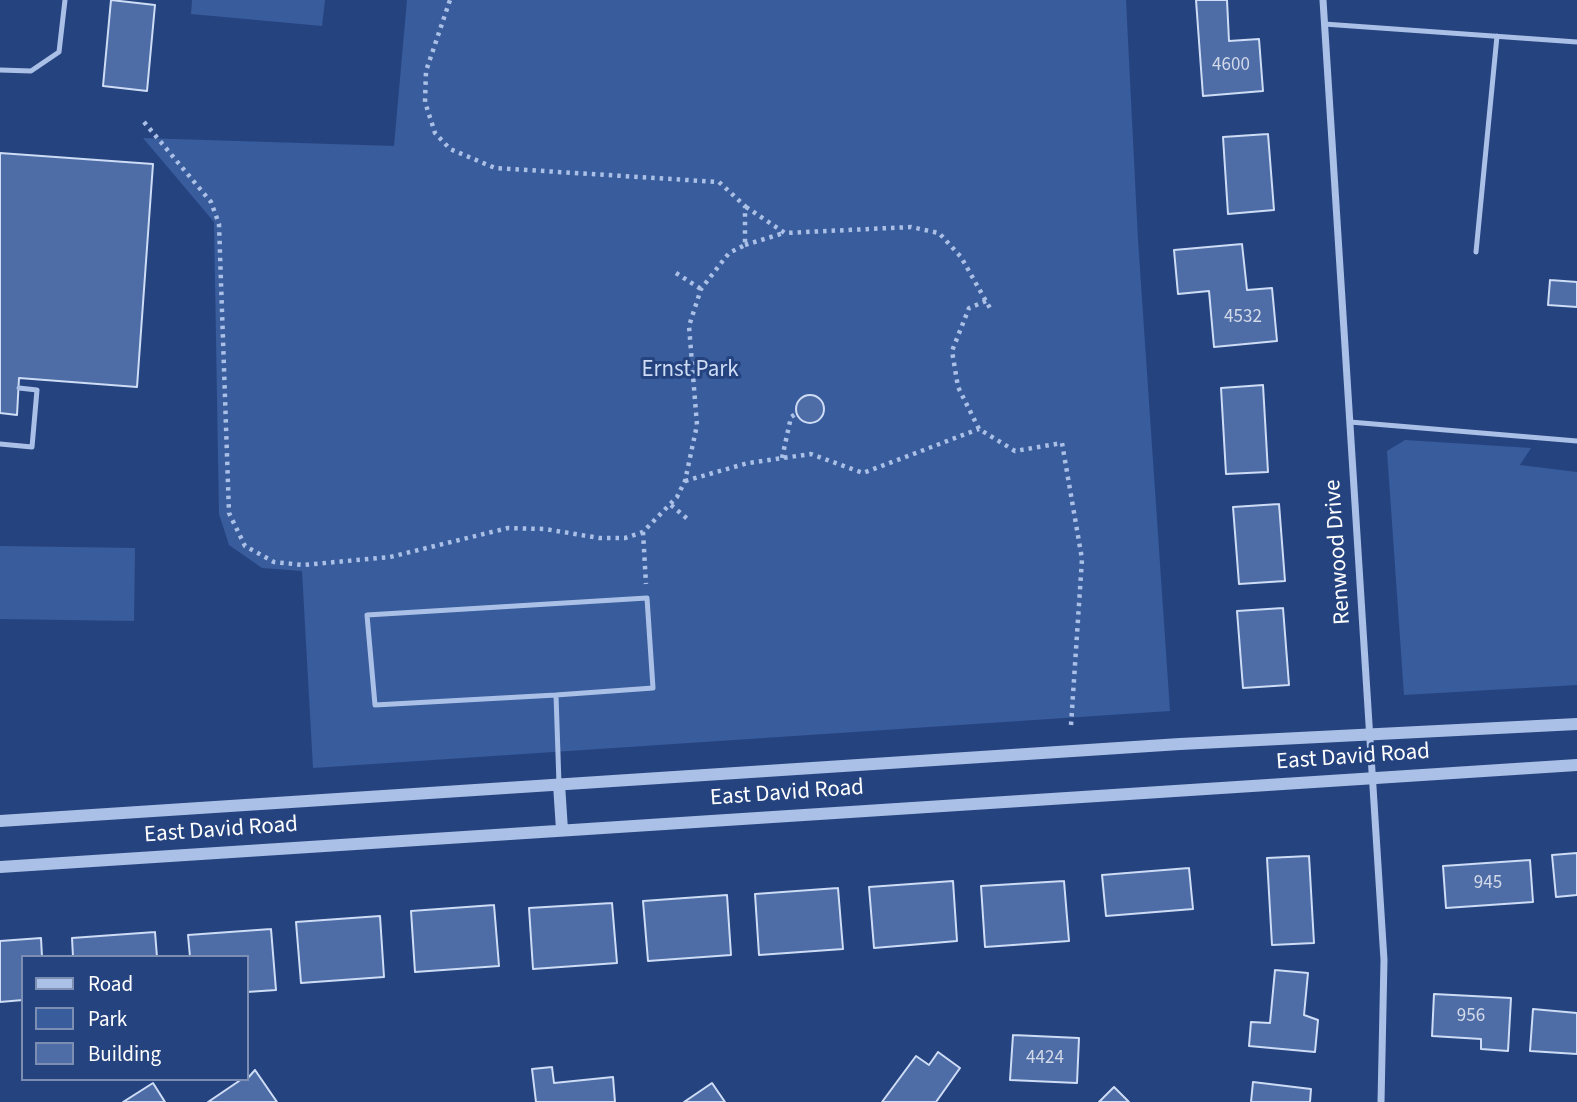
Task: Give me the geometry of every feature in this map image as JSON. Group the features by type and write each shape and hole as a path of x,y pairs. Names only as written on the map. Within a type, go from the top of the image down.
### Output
{"street":[{"name":"Renwood Drive","path":"1323,0 1384,960 1381,1102"},
{"name":"East David Road","path":"0,821 1180,744 1577,724"},
{"name":"East David Road","path":"0,867 1577,765"},
{"path":"559,784 562,830"}],"lane":[{"path":"0,70 31,71 59,52 65,0"},
{"path":"1324,24 1577,42"},
{"path":"1476,252 1497,36"},
{"path":"0,444 32,447 37,390 19,388"},
{"path":"1350,422 1577,441"},
{"path":"647,598 653,688 556,695 375,705 367,615 647,598"},
{"path":"556,695 559,784"}],"path":[{"path":"450,0 426,71 425,102 435,133 450,149 495,167 719,182 746,206 785,233"},
{"path":"144,122 211,202 219,224 229,513 245,546 274,562 303,565 390,557 508,528 545,529 599,538 625,538 643,532 671,505 685,481 697,425 689,326 701,289 729,253 745,245 785,233 911,227 939,233 961,257 991,310"},
{"path":"745,245 746,206"},
{"path":"676,273 701,289"},
{"path":"986,301 970,308 952,351 958,387 979,429 1015,451 1062,443 1082,559 1071,725"},
{"path":"782,458 791,416 797,412"},
{"path":"685,481 748,463 811,454 863,473 979,429"},
{"path":"671,505 691,521"},
{"path":"643,532 647,598"}],"green space":[{"path":"192,0 325,0 322,26 191,14"},
{"name":"Ernst Park","path":"407,0 1126,0 1138,240 1170,711 313,768 302,571 262,568 229,545 219,514 214,222 143,138 394,146"},
{"path":"1405,440 1531,448 1520,465 1577,472 1577,685 1404,695 1387,451"},
{"path":"0,546 135,548 134,621 0,619"}],"building":[{"path":"111,0 155,5 147,91 103,86"},
{"path":"1196,0 1227,0 1229,41 1259,39 1263,91 1203,96"},
{"path":"1268,134 1274,210 1228,214 1223,137"},
{"path":"0,153 153,164 137,387 19,378 17,415 0,413"},
{"path":"1242,244 1247,290 1272,288 1277,341 1214,347 1209,291 1178,294 1174,250"},
{"path":"1550,280 1577,282 1577,307 1548,305"},
{"path":"1263,385 1268,472 1226,474 1221,388"},
{"path":"810,395 820,399 824,409 820,419 810,423 800,419 796,409 800,399"},
{"path":"1279,504 1285,581 1239,584 1233,507"},
{"path":"1283,608 1289,685 1243,688 1237,611"},
{"path":"1577,853 1577,895 1556,897 1552,855"},
{"path":"1309,856 1314,943 1272,945 1267,858"},
{"path":"1530,860 1533,902 1446,908 1443,866"},
{"path":"1189,868 1193,909 1106,916 1102,875"},
{"path":"953,881 957,941 874,948 869,887"},
{"path":"1064,881 1069,941 985,947 981,886"},
{"path":"838,888 843,949 759,955 755,894"},
{"path":"727,895 731,955 648,961 643,901"},
{"path":"612,903 617,963 533,969 529,908"},
{"path":"494,905 499,966 415,972 411,911"},
{"path":"380,916 384,977 301,983 296,922"},
{"path":"271,929 276,990 248,992 248,955 190,955 188,935"},
{"path":"155,932 157,955 73,955 72,938"},
{"path":"41,938 42,955 21,955 21,1000 0,1002 0,941"},
{"path":"1275,970 1308,973 1304,1015 1318,1020 1315,1052 1249,1046 1251,1022 1270,1023"},
{"path":"1434,994 1511,998 1508,1051 1481,1049 1481,1039 1432,1036"},
{"path":"1533,1009 1577,1013 1577,1054 1530,1051"},
{"path":"1013,1035 1079,1038 1077,1083 1010,1080"},
{"path":"938,1052 960,1068 936,1102 882,1102 916,1056 929,1065"},
{"path":"552,1067 554,1083 613,1077 615,1102 536,1102 532,1069"},
{"path":"255,1070 277,1102 208,1102 239,1081 248,1081"},
{"path":"1253,1082 1311,1089 1310,1102 1251,1102"},
{"path":"153,1083 165,1102 123,1102"},
{"path":"712,1083 725,1102 684,1102"},
{"path":"1114,1087 1129,1102 1099,1102"}]}
